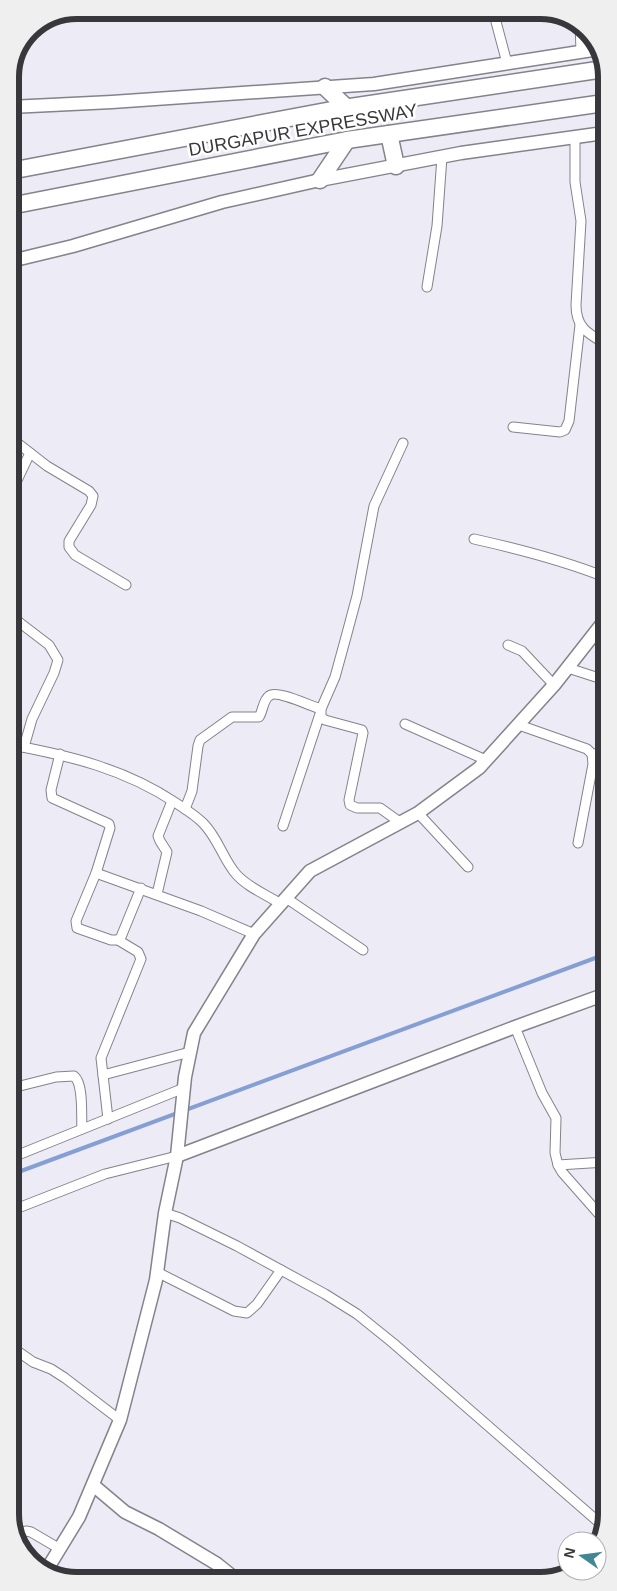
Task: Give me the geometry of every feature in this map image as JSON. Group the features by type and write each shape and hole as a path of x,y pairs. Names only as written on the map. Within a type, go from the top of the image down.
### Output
{"highway":[{"name":"DURGAPUR EXPRESSWAY","path":"19,169 348,108 598,70"},
{"path":"325,87 348,108"},
{"name":"DURGAPUR EXPRESSWAY","path":"19,204 347,140 598,104"},
{"path":"389,134 396,166"},
{"path":"320,180 347,140"}],"street":[{"path":"495,19 507,63"},
{"path":"580,35 581,51"},
{"path":"19,107 374,84 591,50"},
{"path":"19,259 73,246 222,202 320,180 442,157 598,134"},
{"path":"513,426 560,432 566,430 569,421 580,325 577,318 576,305 581,221 575,182 575,137"},
{"path":"427,287 437,226 442,157"},
{"path":"580,325 598,338"},
{"path":"282,826 321,711 335,677 353,613 376,499 403,443"},
{"path":"19,444 56,472 89,491 93,496 91,505 69,541 69,547 75,555 126,585"},
{"path":"19,476 30,453"},
{"path":"474,539 538,554 598,575"},
{"path":"19,622 49,645 58,660 54,673 32,719 24,747"},
{"path":"50,1565 79,1517 120,1420 157,1272 165,1213 177,1151 183,1091 194,1033 254,934 310,871 418,814 479,768 554,686 598,629"},
{"path":"508,644 522,650 554,686"},
{"path":"568,668 598,678"},
{"path":"185,809 192,791 198,746 203,736 232,717 259,717 266,698 273,694 280,694 321,711"},
{"path":"321,711 321,717 325,720 362,730 363,733 350,804 356,808 380,808 401,823"},
{"path":"405,724 486,760"},
{"path":"518,725 587,749 592,754 593,764 578,842"},
{"path":"19,746 60,754 113,770 149,787 185,809 203,823 238,876 363,950"},
{"path":"60,754 51,790 52,798 109,824 110,828 76,925 81,930 115,941 118,940 138,952 141,959 101,1058 108,1119"},
{"path":"592,754 598,754"},
{"path":"157,894 167,852 158,836 172,801"},
{"path":"418,814 468,867"},
{"path":"96,872 201,911 254,934"},
{"path":"118,940 142,888"},
{"path":"19,1208 105,1174 177,1151 598,997"},
{"path":"515,1026 542,1092 556,1118 555,1153 558,1165 598,1213"},
{"path":"102,1075 190,1052"},
{"path":"19,1086 56,1077 74,1076 80,1088 82,1129"},
{"path":"19,1155 183,1091"},
{"path":"558,1165 598,1162"},
{"path":"165,1213 196,1226 281,1270 357,1314 598,1522"},
{"path":"157,1272 241,1313 247,1313 252,1310 281,1270"},
{"path":"19,1352 33,1362 65,1378 120,1420"},
{"path":"93,1485 125,1512 159,1529 227,1572"},
{"path":"22,1532 31,1532 60,1549"}],"waterway":[{"path":"19,1172 598,957"}]}
